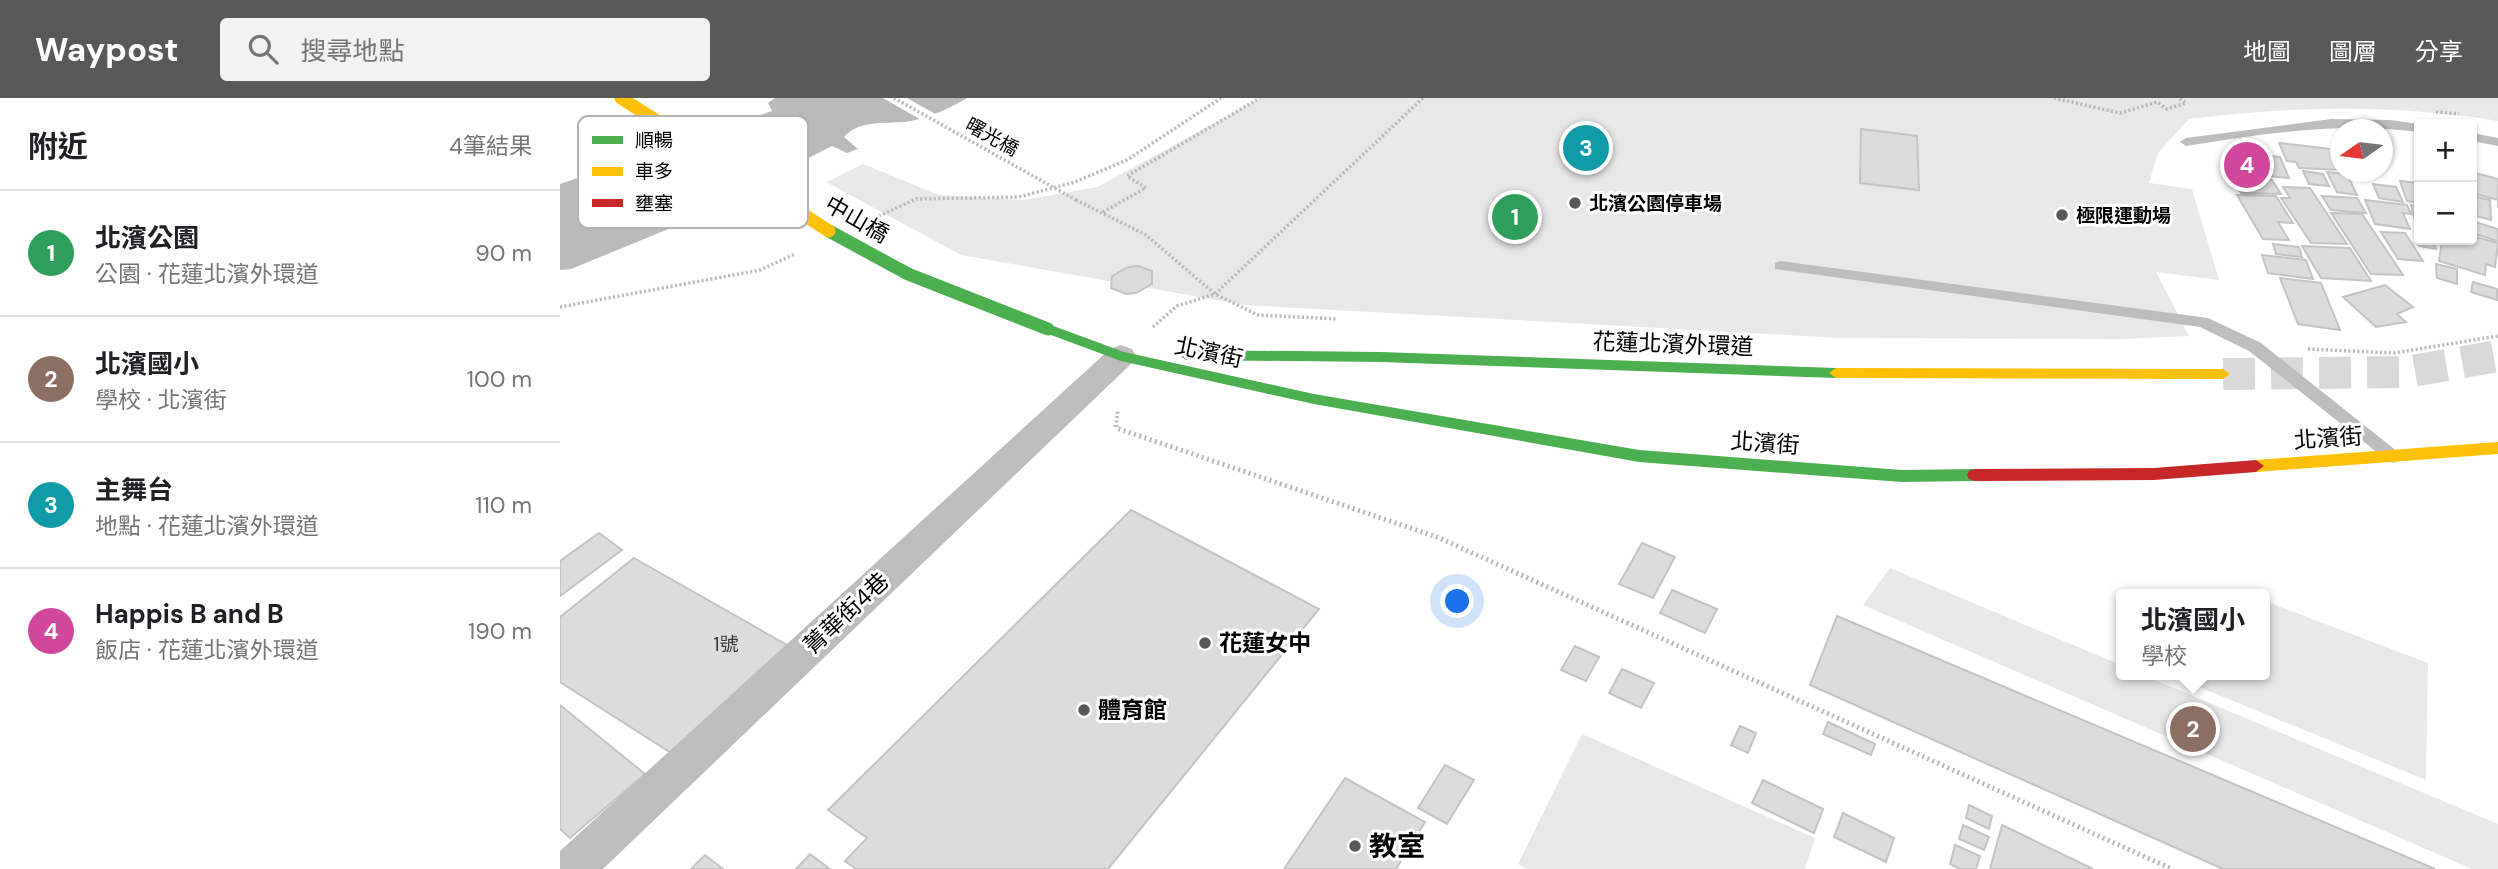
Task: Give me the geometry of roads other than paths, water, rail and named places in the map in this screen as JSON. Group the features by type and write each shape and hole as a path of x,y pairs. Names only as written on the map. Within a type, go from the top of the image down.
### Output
{"main road":[{"name":"中山橋","path":"621,98 649,116"},
{"name":"中山橋","path":"808,218 855,248 979,303 1121,356"},
{"name":"花蓮北濱外環道","path":"1121,356 1319,353 1735,370 1983,375 2223,374"},
{"name":"北濱街","path":"1121,356 1314,399 1653,457 1902,476 2154,474 2498,448"}],"street":[{"name":"菁華街4巷","path":"572,869 1121,356"}],"lane":[{"path":"2186,142 2288,125 2398,124 2414,127"},
{"path":"2477,138 2498,142"},
{"path":"1780,266 2203,322 2255,347 2394,456"}],"tunnel":[{"path":"2223,374 2406,372 2498,356"}],"place":[{"name":"主舞台","path":"1586,148"},
{"name":"Happis B and B","path":"2247,165"},
{"name":"北濱公園停車場","path":"1575,203"},
{"name":"極限運動場","path":"2062,215"},
{"name":"北濱公園","path":"1515,217"},
{"name":"花蓮女中","path":"1205,643"},
{"name":"體育館","path":"1084,710"},
{"name":"北濱國小","path":"2193,729"},
{"name":"教室","path":"1355,846"}]}
